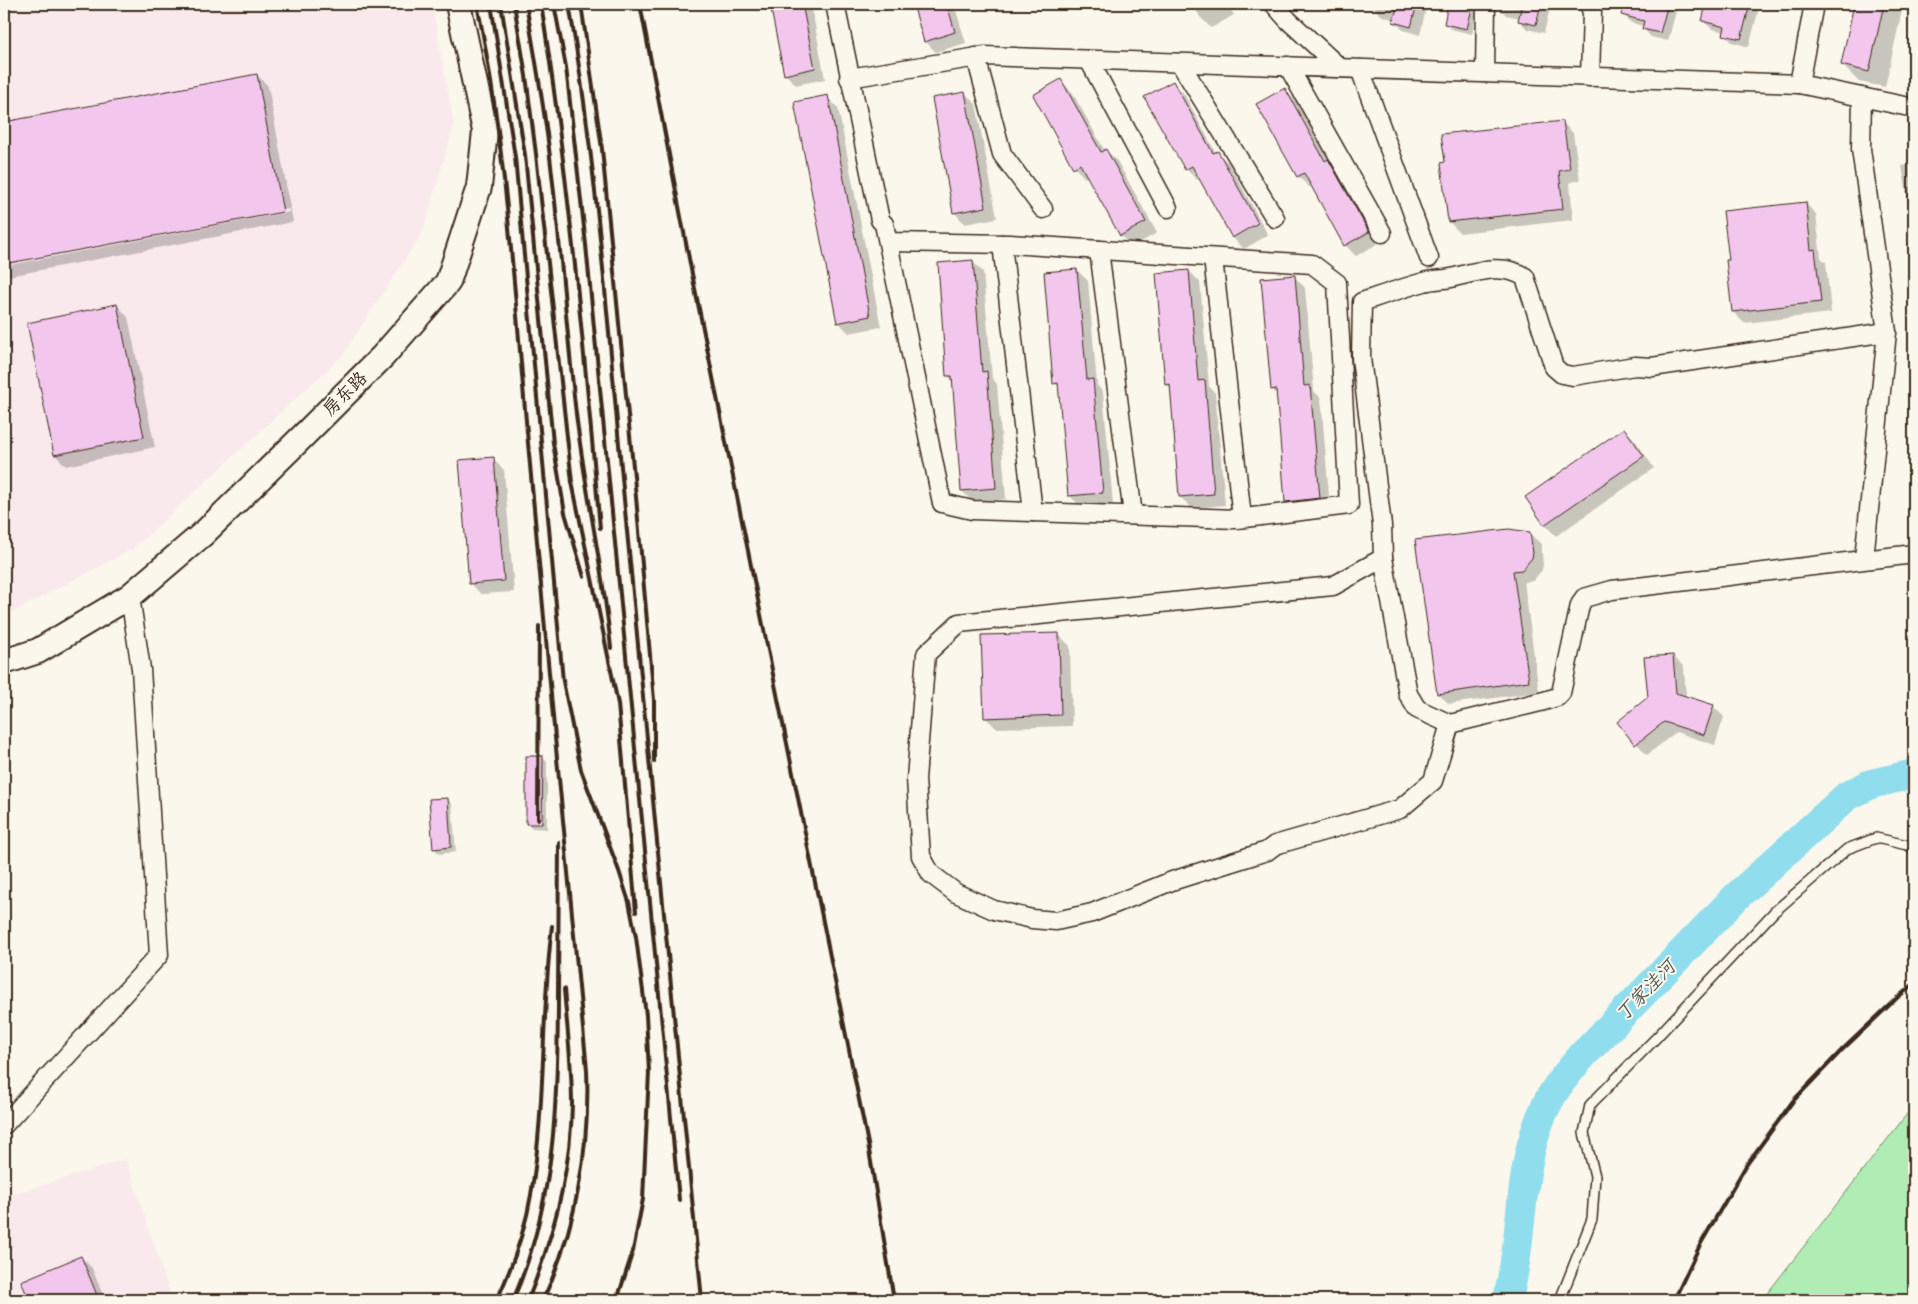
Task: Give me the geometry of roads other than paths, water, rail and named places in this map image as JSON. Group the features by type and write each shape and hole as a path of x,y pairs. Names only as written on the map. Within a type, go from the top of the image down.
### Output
{"main road":[{"name":"房东路","path":"4,662 38,651 130,596 204,533 382,356 448,282 479,187 485,131 458,4"}],"street":[{"path":"835,4 880,220 884,224 888,242 942,503 972,510 1242,518 1349,505 1337,283 1312,264 1002,244 888,242"},
{"path":"1274,4 1288,20 1340,68"},
{"path":"1485,73 1486,4"},
{"path":"1589,4 1592,12 1590,77"},
{"path":"1799,84 1814,4"},
{"path":"849,78 984,56 1799,84 1914,108"},
{"path":"976,57 1002,154 1044,210"},
{"path":"1089,60 1168,208"},
{"path":"1180,63 1275,218"},
{"path":"1288,66 1382,233"},
{"path":"1360,69 1429,258"},
{"path":"1862,97 1861,149 1886,332 1864,559"},
{"path":"1002,244 1033,512"},
{"path":"1099,250 1133,515"},
{"path":"1213,258 1242,518"},
{"path":"1886,332 1662,366 1635,366 1573,376 1562,374 1554,367 1525,277 1516,272 1502,268 1474,271 1450,279 1426,281 1362,302 1361,358 1382,525 1383,558 1408,694 1417,709 1450,724 1557,697 1561,693 1580,605 1584,598 1612,590 1914,554"},
{"path":"1383,558 1333,586 959,623 926,654 916,779 921,856 931,874 956,893 994,910 1032,919 1056,920 1092,913 1172,881 1267,851 1275,845 1400,809 1434,781 1450,724"},
{"path":"4,1125 159,955 141,669 130,596"}],"lane":[{"path":"1560,1300 1592,1219 1595,1176 1584,1134 1590,1106 1774,912 1847,849 1876,838 1914,848"}],"waterway":[{"name":"丁家洼河","path":"1508,1300 1532,1143 1545,1108 1562,1080 1583,1055 1736,897 1847,796 1871,784 1914,774"}],"railway":[{"path":"477,4 495,110 508,217 587,1070 586,1129 578,1188 564,1245 543,1300"},
{"path":"491,4 515,157 563,681 581,770 629,902 636,937 646,1015 649,1072 643,1199 633,1251 617,1300"},
{"path":"501,4 525,155 553,443 565,513 584,577"},
{"path":"514,4 536,154 572,482 618,704 636,912"},
{"path":"526,4 550,157 579,436 608,617 611,648"},
{"path":"541,4 568,200 600,528"},
{"path":"554,4 566,67 586,245 679,1200"},
{"path":"569,4 588,135 603,267 702,1300"},
{"path":"581,4 602,149 636,497 654,700 654,762"},
{"path":"640,4 691,269 868,1144 894,1300"},
{"path":"538,819 539,626"},
{"path":"513,1300 527,1263 538,1225 552,1148 558,1030 559,843"},
{"path":"497,1300 508,1275 525,1222 536,1162 552,926"},
{"path":"1674,1300 1700,1245 1747,1164 1793,1101 1842,1050 1914,984"},
{"path":"528,1300 553,1229 568,1155 572,1089 564,989"}]}
